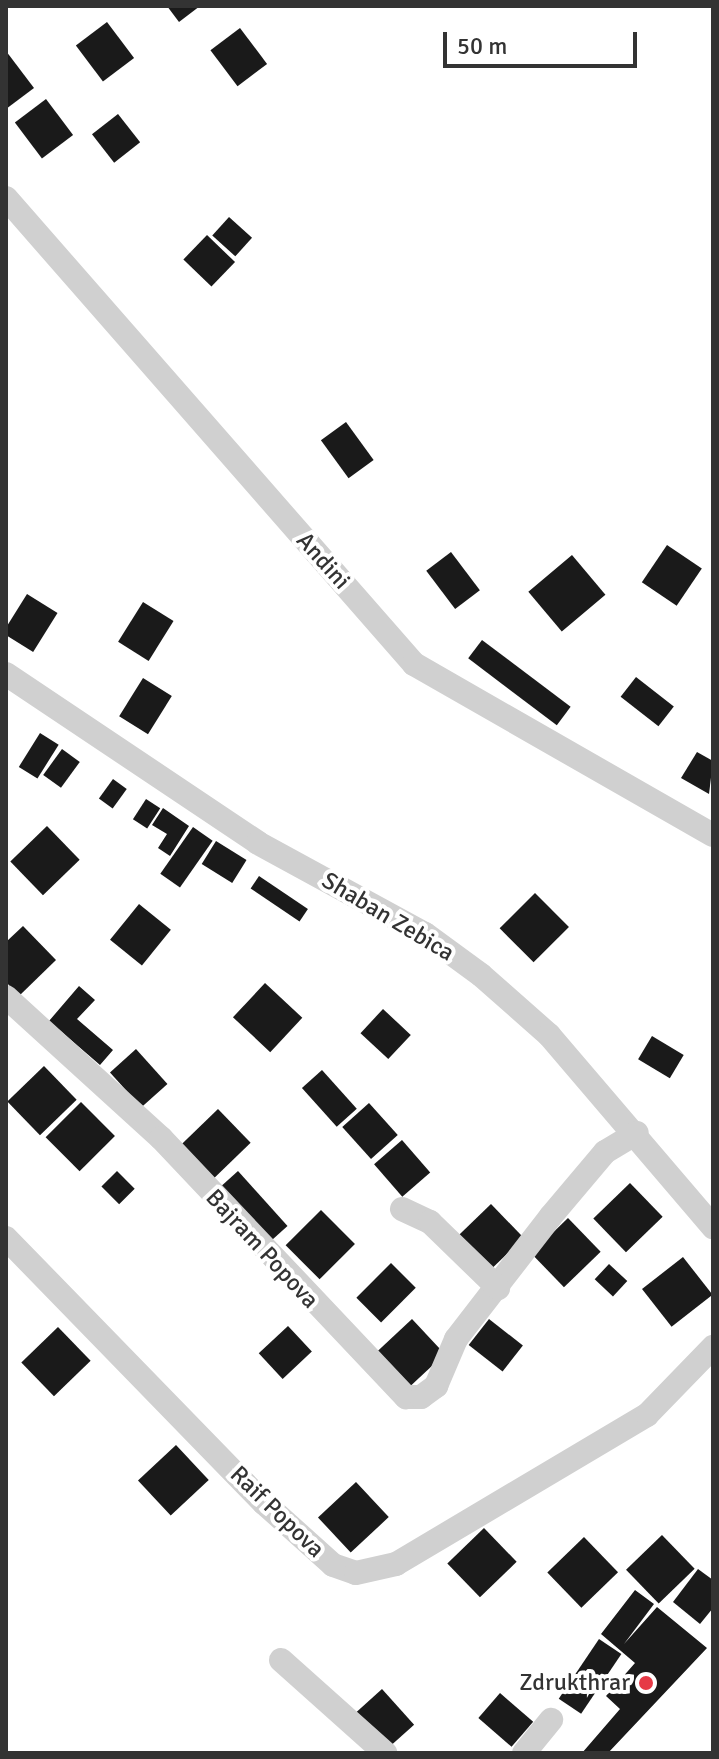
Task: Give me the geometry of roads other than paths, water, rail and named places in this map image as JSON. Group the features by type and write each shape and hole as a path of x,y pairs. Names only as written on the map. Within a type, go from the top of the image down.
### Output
{"street":[{"name":"Andini","path":"6,198 414,664 713,835"},
{"name":"Shaban Zebica","path":"6,674 258,843 425,934 549,1035 637,1133 713,1227"},
{"name":"Bajram Popova","path":"6,997 161,1138 406,1397 421,1397 436,1386 456,1339 576,1184 605,1152 637,1133"},
{"path":"402,1209 430,1222 498,1288"},
{"name":"Raif Popova","path":"6,1238 264,1503 333,1565 356,1573 396,1564 647,1415 713,1347"},
{"path":"281,1660 385,1753"},
{"path":"524,1753 551,1720"}],"place":[{"name":"Zdrukthrar","path":"646,1683"}]}
